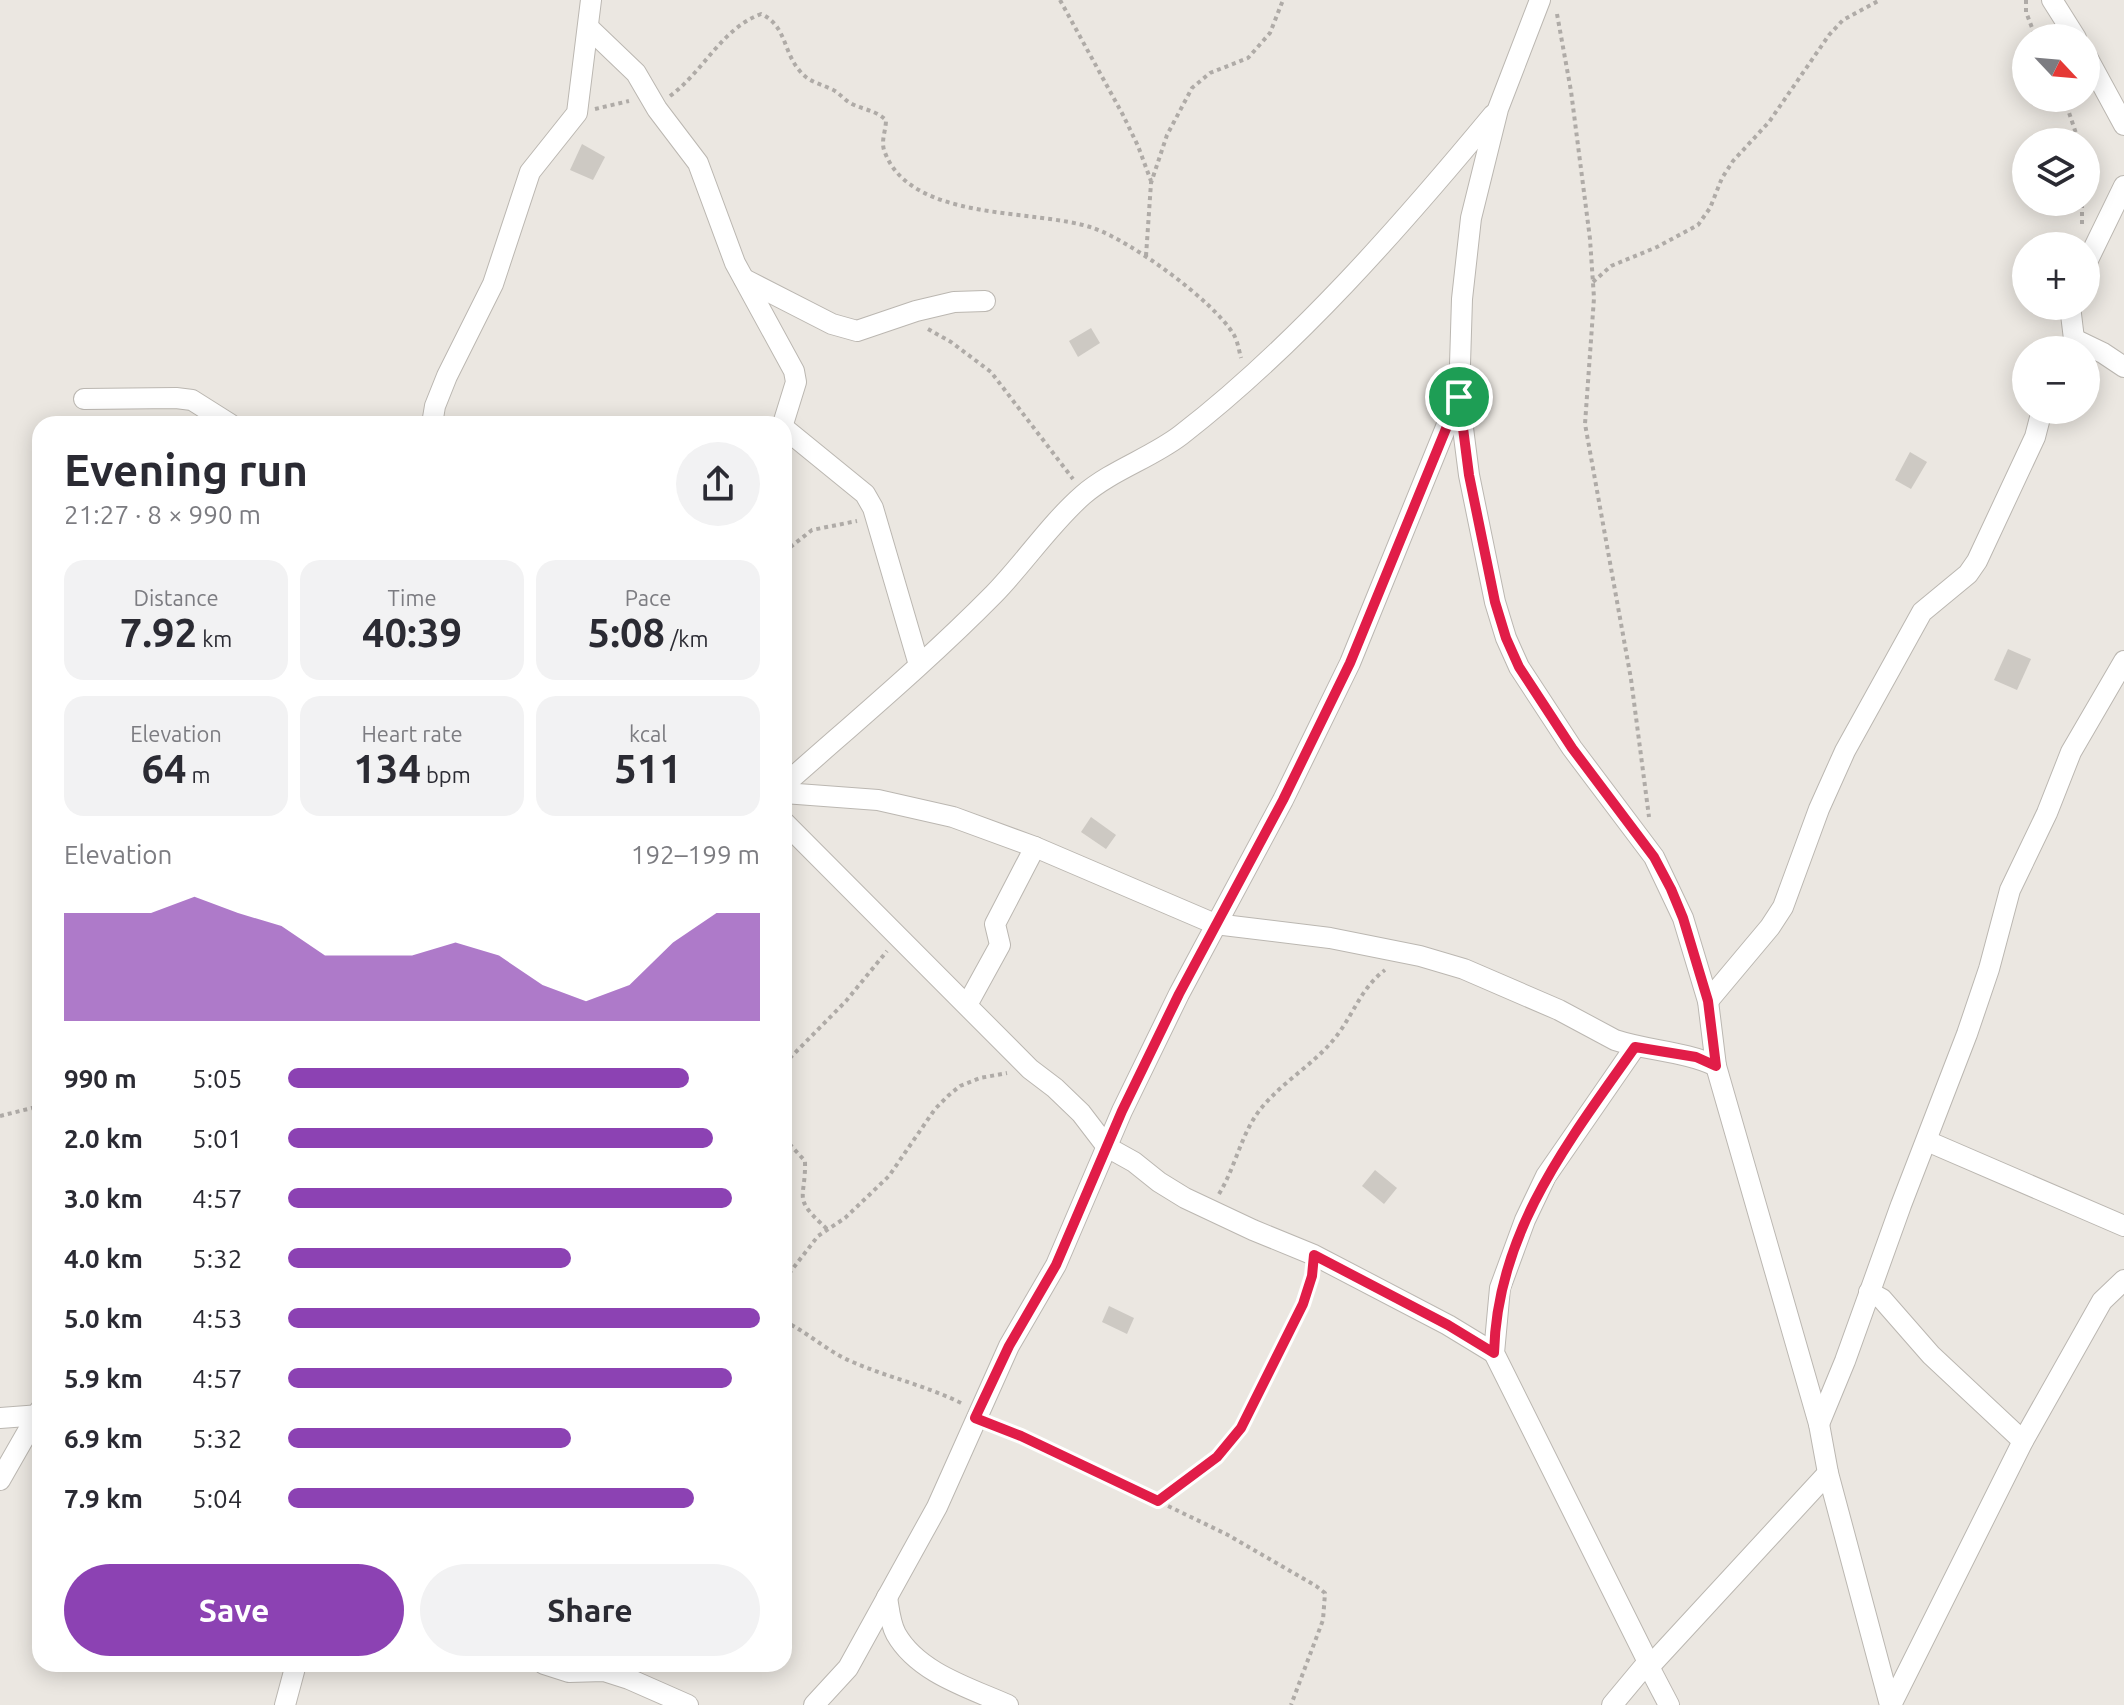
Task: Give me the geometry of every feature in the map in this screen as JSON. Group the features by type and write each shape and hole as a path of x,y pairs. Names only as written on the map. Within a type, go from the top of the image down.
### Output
{"street":[{"path":"433,416 447,376 493,284 530,172 577,113 591,0"},
{"path":"1540,0 1498,109 1471,218 1462,299 1459,397 1469,475 1495,602 1519,667 1572,748 1654,857 1683,918 1708,1001 1716,1066 1819,1424 1828,1473 1890,1705"},
{"path":"2052,0 2067,24"},
{"path":"589,28 636,73 657,109 698,163 728,248 794,371 796,382 786,416"},
{"path":"2100,81 2124,125"},
{"path":"792,778 995,593 1064,512 1084,494 1179,436 1286,345 1422,200 1498,109"},
{"path":"2100,235 2124,186"},
{"path":"744,279 832,324 857,331 954,302 985,301"},
{"path":"2100,352 2124,367"},
{"path":"814,1705 848,1668 937,1507 1009,1346 1056,1265 1128,1098 1215,924 1283,800 1350,663 1459,397"},
{"path":"84,399 192,400 217,416"},
{"path":"1708,1001 1783,907 1819,809 1881,683 1922,612 1968,574 1977,561 2038,424"},
{"path":"792,433 865,494 877,523 919,665"},
{"path":"1819,1424 1989,969 2010,890 2047,813 2071,752 2124,661"},
{"path":"792,794 893,803 953,817 1035,847 1215,924 1330,938 1434,960 1504,985 1635,1047 1696,1057 1716,1066"},
{"path":"792,830 1030,1069 1081,1113 1107,1147 1172,1190 1314,1255 1448,1325 1494,1353"},
{"path":"967,1005 1000,945 995,924 1035,847"},
{"path":"1635,1047 1546,1176 1525,1220 1500,1288 1494,1353 1669,1705"},
{"path":"1927,1141 2124,1226"},
{"path":"1890,1705 2023,1441 2102,1301 2124,1280"},
{"path":"1869,1292 1882,1299 1931,1355 2023,1441"},
{"path":"0,1418 32,1415"},
{"path":"0,1480 32,1426"},
{"path":"1612,1705 1828,1473"},
{"path":"887,1597 894,1631 923,1663 960,1684 1008,1705"},
{"path":"285,1705 294,1672"},
{"path":"607,1672 688,1705"}],"path":[{"path":"1060,0 1128,125 1151,183"},
{"path":"1146,257 1151,183 1167,135 1192,88 1210,73 1248,58 1270,33 1283,0"},
{"path":"1554,0 1571,91 1593,282 1585,424 1631,679 1654,857"},
{"path":"1593,282 1611,266 1657,247 1698,225 1733,161 1769,122 1829,35 1843,20 1880,0"},
{"path":"2026,0 2031,24"},
{"path":"577,113 620,102 643,100 657,109 694,75 721,40 761,14 778,26 798,70 811,82 831,89 853,105 878,113 886,120 884,151 899,175 917,188 969,208 1094,228 1146,257 1213,310 1234,336 1247,377"},
{"path":"925,327 991,372 1084,494"},
{"path":"792,546 812,530 856,521 877,523"},
{"path":"792,1056 846,1001 890,947 896,934"},
{"path":"1209,1209 1228,1178 1258,1112 1327,1047 1371,980 1387,969"},
{"path":"792,1270 818,1236 857,1208 889,1176 935,1109 949,1095 960,1086 980,1078 1030,1069"},
{"path":"0,1116 32,1108"},
{"path":"792,1147 805,1161 801,1192 803,1203 827,1229"},
{"path":"1158,1501 1217,1457 1241,1428 1303,1304 1312,1276 1314,1255"},
{"path":"792,1326 825,1349 854,1363 941,1393 976,1414 1228,1535 1316,1586 1325,1593 1323,1620 1291,1705"}],"building":[{"path":"582,144 605,157 593,180 570,170"},
{"path":"1091,328 1100,343 1078,357 1069,341"},
{"path":"1910,452 1927,462 1911,489 1895,480"},
{"path":"2008,649 2031,659 2017,690 1994,680"},
{"path":"1091,817 1116,835 1106,849 1081,832"},
{"path":"1375,1170 1397,1188 1384,1204 1362,1186"},
{"path":"1109,1306 1134,1318 1127,1334 1102,1322"}],"route":[{"path":"1459,397 1469,475 1495,602 1506,638 1519,667 1572,748 1654,857 1671,889 1708,1001 1716,1066 1696,1057 1635,1047 1572,1135 1546,1176 1525,1220 1500,1288 1494,1353 1448,1325 1314,1255 1312,1276 1303,1304 1241,1428 1217,1457 1158,1501 1021,1436 975,1418 1009,1346 1056,1265 1122,1111 1179,994 1283,800 1350,663 1459,397"}]}
